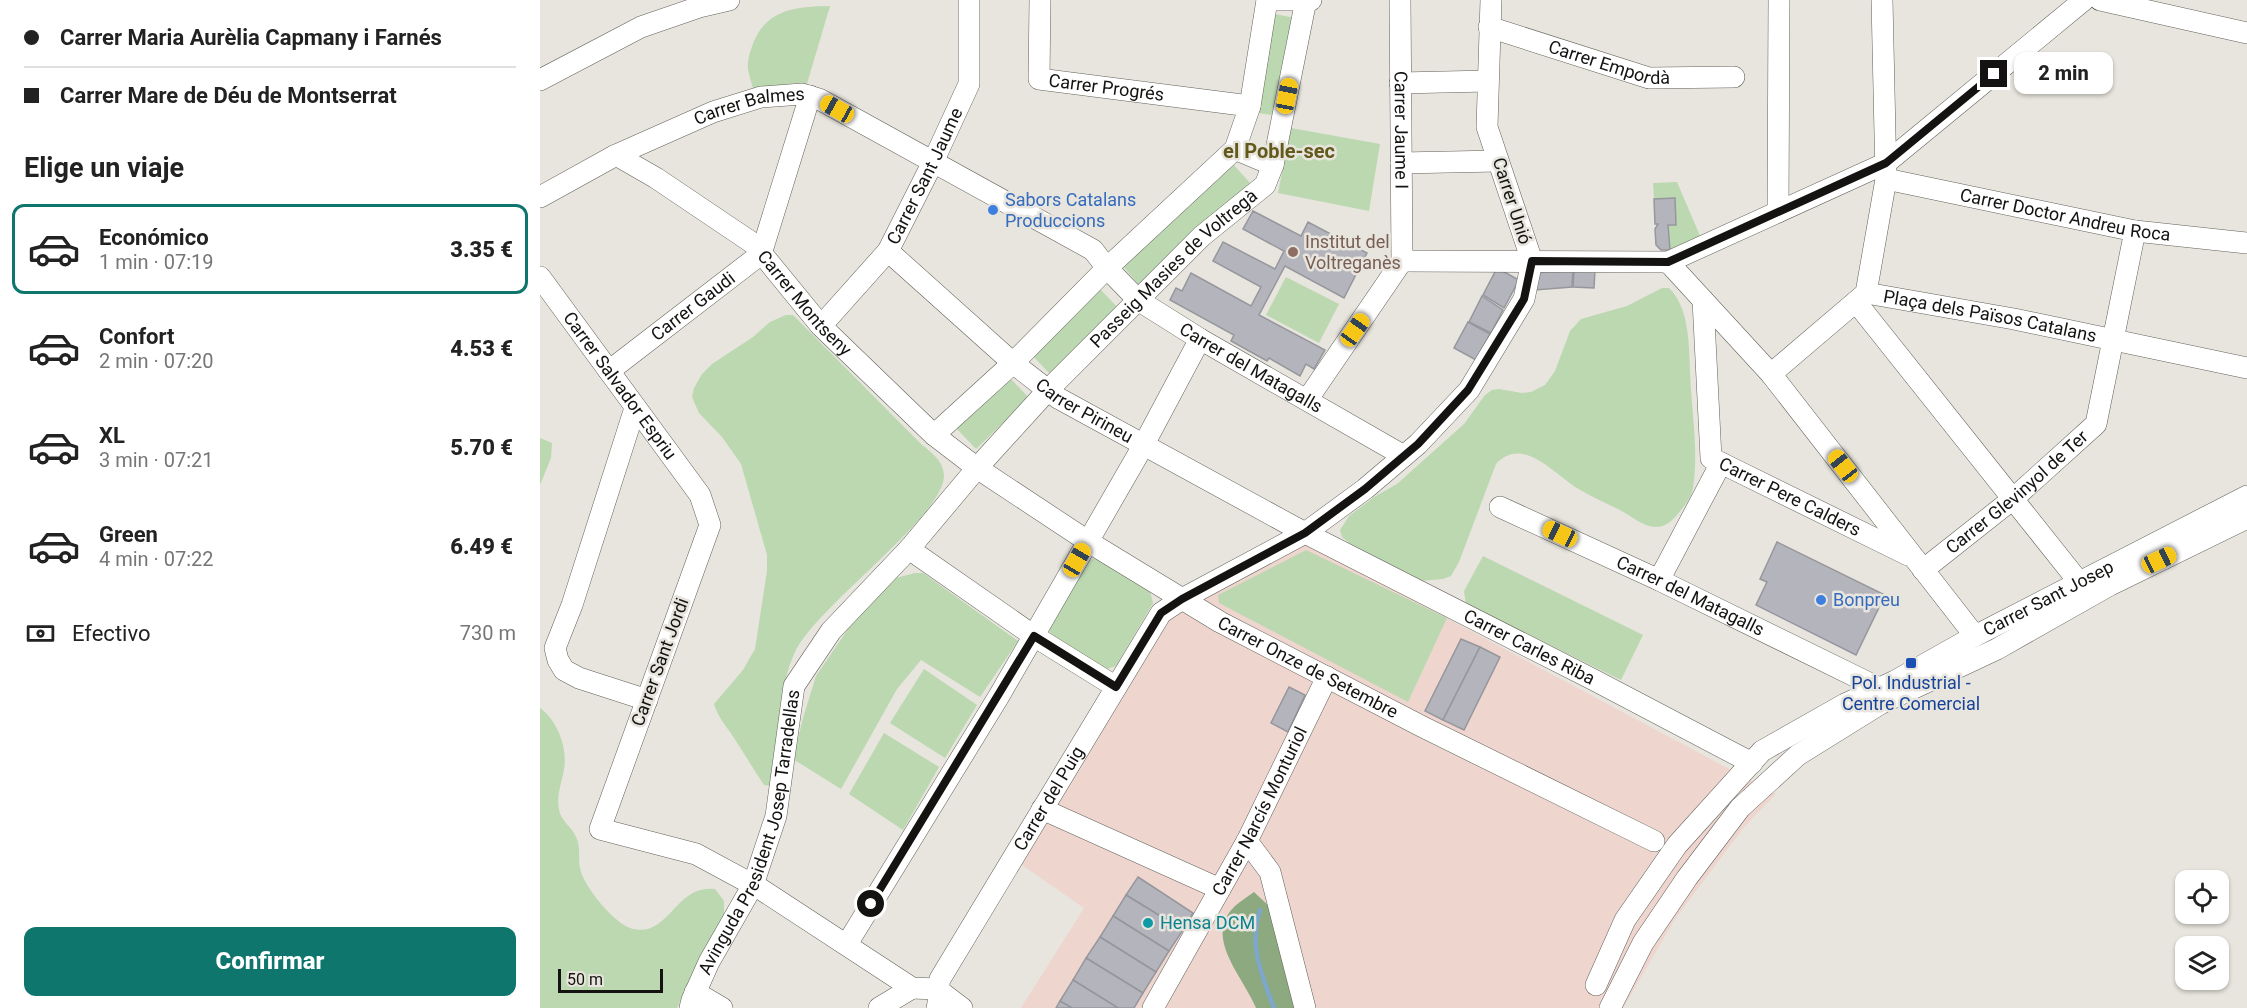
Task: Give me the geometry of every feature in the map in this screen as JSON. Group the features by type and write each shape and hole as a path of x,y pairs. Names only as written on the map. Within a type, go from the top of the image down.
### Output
{"street":[{"path":"540,80 640,27 699,7 729,0"},
{"name":"Carrer Sant Jaume","path":"821,326 888,251 969,84 969,0"},
{"name":"Carrer Progrés","path":"1040,0 1039,79 1250,106"},
{"path":"934,435 1013,363 1107,268 1235,149 1250,106 1267,0 1311,0"},
{"name":"Passeig Masies de Voltregà","path":"977,468 1048,390 1202,236 1265,185 1273,165 1306,0"},
{"name":"Carrer Jaume I","path":"1400,0 1402,261"},
{"name":"Carrer Unió","path":"1182,599 1305,533 1365,489 1418,444 1468,390 1524,299 1532,261 1487,127 1491,0"},
{"path":"1778,212 1779,0"},
{"path":"1771,374 1861,297 1886,171 1882,0"},
{"path":"1307,400 1402,261 1668,262 1778,212 1886,171 2084,0"},
{"path":"2100,0 2247,33"},
{"name":"Carrer Empordà","path":"1489,27 1649,78 1734,77"},
{"path":"1400,84 1488,81"},
{"name":"Carrer Balmes","path":"540,197 616,155 713,112 761,97 802,94 819,99 1094,250 1107,268"},
{"path":"761,254 810,96"},
{"path":"1235,149 1273,165"},
{"name":"Carrer Montseny","path":"616,155 656,178 754,243 821,326 934,435 977,468"},
{"path":"1401,163 1498,161"},
{"name":"Carrer Doctor Andreu Roca","path":"1886,171 2134,231 2247,243"},
{"name":"Carrer Glevinyol de Ter","path":"1919,564 2014,498 2096,423 2134,231"},
{"name":"Carrer Pirineu","path":"888,251 1013,363 1058,398 1305,533"},
{"name":"Carrer Gaudi","path":"609,371 761,254"},
{"path":"1668,262 1771,374 1975,636"},
{"name":"Carrer del Matagalls","path":"1107,268 1138,300 1200,339 1404,456"},
{"name":"Carrer Salvador Espriu","path":"540,277 700,495"},
{"name":"Plaça dels Països Catalans","path":"1861,297 2014,319 2247,368"},
{"name":"Plaça dels Països Catalans","path":"1861,297 2079,582"},
{"name":"Carrer Pere Calders","path":"1703,300 1711,458 1919,564"},
{"path":"847,944 1034,636 1143,446 1200,339"},
{"path":"635,408 572,605 555,648 564,670 579,678 647,700"},
{"path":"1659,580 1721,463"},
{"name":"Carrer Onze de Setembre","path":"977,468 1088,542 1220,622 1654,841 1671,853"},
{"name":"Avinguda President Josep Tarradellas","path":"693,1000 710,962 753,885 776,816 794,686 831,631 909,549 977,468"},
{"name":"Carrer Sant Jordi","path":"700,495 710,525 600,829 696,854 753,885"},
{"name":"Carrer Sant Josep","path":"1596,985 1625,920 1671,853 1762,751 1845,704 2247,496"},
{"name":"Carrer del Matagalls","path":"1500,507 1659,580 1879,688"},
{"path":"1611,1008 1643,943 1687,878 1740,808 1798,755 1880,704 1996,649 2110,585 2247,518"},
{"name":"Carrer Carles Riba","path":"1305,533 1752,763"},
{"path":"909,549 1034,636 1116,687"},
{"name":"Carrer Sant Josep","path":"1946,652 1981,643 2092,588 2110,585"},
{"name":"Carrer del Puig","path":"937,999 940,979 1161,613 1182,599"},
{"name":"Carrer Narcís Monturiol","path":"1153,1008 1247,841 1327,677"},
{"path":"1042,809 1220,890"},
{"path":"1247,841 1270,872 1305,1008"},
{"path":"1671,853 1701,860"},
{"path":"1671,853 1687,878"},
{"path":"753,885 912,988 962,1008"},
{"path":"879,1008 912,988"},
{"path":"693,1000 722,1008"}],"shaded area":[{"path":"1306,543 1776,794 1744,827 1675,919 1623,1008 1295,1008 1227,956 1251,993 1256,1008 1021,1008 1084,908 1019,863 1170,615"}],"green space":[{"path":"830,6 806,87 794,83 754,92 748,69 749,58 760,30 776,16 785,12 806,7"},
{"path":"1275,14 1295,18 1278,116 1258,113"},
{"path":"1291,128 1380,144 1369,211 1278,193"},
{"path":"1232,163 1250,183 1139,285 1121,264"},
{"path":"1677,182 1701,238 1670,250 1668,225 1676,225 1675,198 1654,199 1653,183"},
{"path":"1286,277 1339,304 1319,343 1266,315"},
{"path":"1099,288 1119,309 1050,374 1030,353"},
{"path":"1662,288 1669,288 1676,296 1687,326 1695,444 1695,473 1692,492 1685,505 1669,522 1662,526 1648,526 1577,488 1538,460 1517,454 1506,456 1496,464 1459,562 1451,576 1420,581 1361,553 1342,537 1340,530 1349,516 1374,497 1397,484 1464,424 1485,395 1492,390 1499,389 1522,393 1531,392 1545,385 1555,371 1570,331 1581,319 1627,306"},
{"path":"786,315 793,315 933,454 942,466 944,476 938,493 924,514 828,610 795,652 784,685 771,786 764,785 714,704 743,670 755,649 767,571 767,555 741,464 722,437 699,413 692,397 702,374 712,364 753,337 770,322"},
{"path":"1009,377 1029,398 976,449 956,428"},
{"path":"540,438 552,443 551,458 540,485"},
{"path":"1306,550 1447,618 1408,702 1219,603 1218,595"},
{"path":"1483,556 1643,635 1621,680 1466,604 1464,591"},
{"path":"1097,558 1150,591 1153,603 1116,666 1104,670 1051,635 1047,623 1085,561"},
{"path":"923,573 1018,641 980,697 921,660 897,689 841,789 793,759 816,676 850,626 896,578"},
{"path":"924,669 977,705 945,758 890,723"},
{"path":"540,708 556,727 563,744 565,761 558,799 560,814 578,841 582,876 609,913 626,926 633,929 646,929 665,919 691,894 702,890 715,889 724,901 724,915 677,1008 540,1008"},
{"path":"884,733 939,767 903,830 849,794"},
{"path":"1254,892 1271,908 1295,1008 1256,1008 1224,944 1223,931 1226,918 1235,906"}],"building":[{"path":"1675,198 1676,225 1668,225 1670,250 1661,250 1656,245 1655,229 1658,224 1655,224 1654,199"},
{"path":"1253,211 1301,236 1308,222 1367,253 1344,298 1285,266 1259,315 1325,350 1314,369 1306,364 1300,376 1269,358 1267,361 1231,341 1234,335 1170,300 1176,288 1182,291 1191,273 1251,306 1261,287 1213,261 1223,242 1275,269 1284,251 1243,229"},
{"path":"1497,268 1519,280 1504,308 1483,295"},
{"path":"1573,269 1572,287 1535,290 1540,272"},
{"path":"1574,269 1595,270 1594,288 1573,287"},
{"path":"1482,296 1503,310 1491,333 1469,322"},
{"path":"1468,322 1490,334 1476,360 1454,348"},
{"name":"Bonpreu","path":"1777,542 1885,595 1856,655 1756,605 1767,582 1760,579"},
{"path":"1461,639 1480,647 1443,720 1425,711"},
{"path":"1480,647 1500,657 1464,730 1443,720"},
{"path":"1289,687 1305,695 1288,732 1271,723"},
{"path":"1138,877 1193,913 1183,930 1126,895"},
{"name":"Hensa DCM","path":"1126,895 1183,930 1169,951 1113,916"},
{"path":"1113,916 1169,951 1156,972 1100,937"},
{"path":"1100,937 1156,972 1143,993 1086,958"},
{"path":"1086,958 1143,993 1134,1008 1118,1008 1073,980"},
{"path":"1073,980 1118,1008 1072,1008 1060,1001"},
{"path":"1060,1001 1072,1008 1056,1008"}],"waterway":[{"path":"1260,910 1255,935 1256,948 1261,972 1274,1008"}],"place":[{"name":"Sabors Catalans Produccions","path":"993,210"},
{"name":"Institut del Voltreganès","path":"1293,252"},
{"name":"Bonpreu","path":"1821,600"},
{"name":"Pol. Industrial - Centre Comercial","path":"1911,663"},
{"name":"Hensa DCM","path":"1148,923"}],"district":[{"name":"el Poble-sec","path":"1279,151"}],"route":[{"path":"871,904 1034,636 1116,687 1161,613 1182,599 1305,533 1365,489 1418,444 1468,390 1524,299 1532,261 1668,262 1886,163 1994,74"}]}
